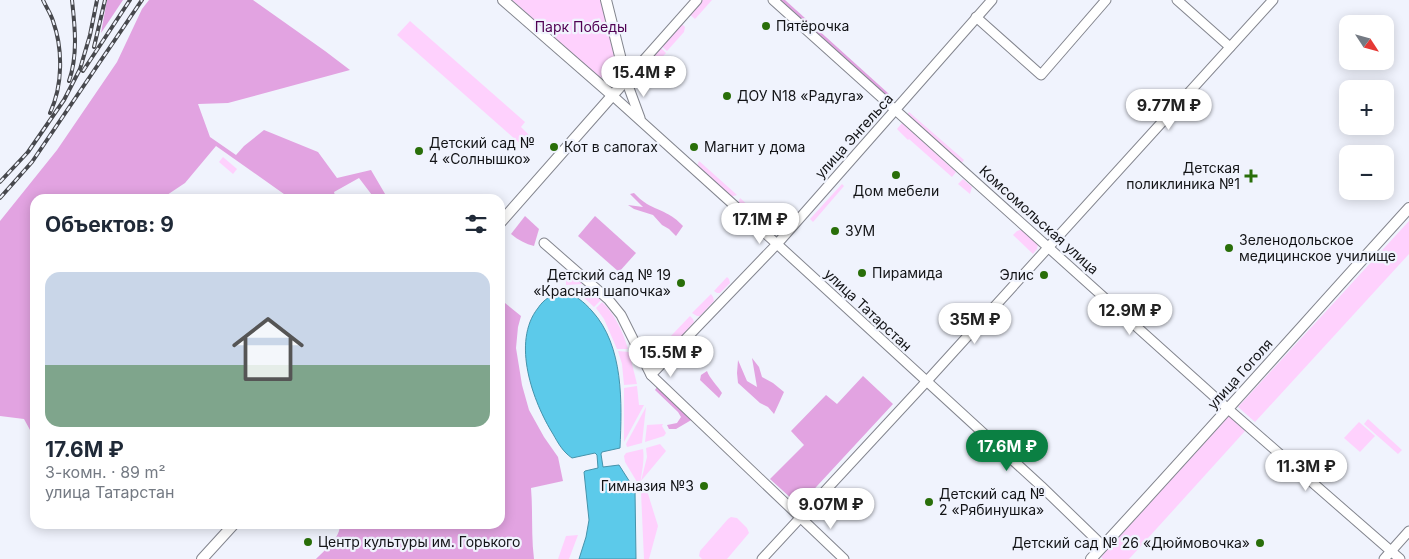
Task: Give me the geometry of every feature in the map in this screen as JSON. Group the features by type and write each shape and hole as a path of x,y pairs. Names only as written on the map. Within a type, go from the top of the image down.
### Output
{"main road":[{"path":"503,0 612,96"},
{"path":"505,217 626,80 606,0"},
{"name":"улица Гоголя","path":"1092,559 1409,208"},
{"path":"202,559 229,529"}],"street":[{"path":"643,123 626,80 697,0"},
{"name":"Комсомольская улица","path":"773,0 895,111 1049,246 1227,408 1400,559"},
{"name":"улица Энгельса","path":"651,375 776,244 992,0"},
{"path":"976,17 1041,75 1106,0"},
{"path":"1176,0 1230,47"},
{"path":"762,559 926,382 1273,0"},
{"name":"улица Татарстан","path":"612,96 776,244 1103,546"},
{"path":"544,243 595,286 613,305 621,315 651,375 844,559"},
{"path":"1384,559 1409,531"}],"green space":[{"name":"Парк Победы","path":"512,0 601,0 616,65 606,76 600,78"},
{"path":"700,0 712,0 695,19 688,13"},
{"path":"410,21 525,122 521,127 532,138 524,147 397,35"},
{"path":"679,24 685,27 684,32 667,51 660,45"},
{"path":"659,46 666,53 649,71 642,65"},
{"path":"909,112 964,160 961,164 906,116"},
{"path":"902,123 956,172 952,177 897,129"},
{"path":"223,157 237,169 233,174 219,162"},
{"path":"699,161 737,195 730,197 697,166"},
{"path":"963,179 972,187 970,194 958,184"},
{"path":"842,184 844,186 813,222 810,219"},
{"path":"740,198 778,232 771,234 738,203"},
{"path":"1409,221 1409,254 1255,422 1238,407"},
{"path":"1020,230 1026,232 1038,244 1033,254 1013,235"},
{"path":"571,273 583,284 566,285 566,275"},
{"path":"727,277 730,283 720,293 714,291"},
{"path":"586,286 601,300 594,307 579,293 569,287"},
{"path":"711,294 714,301 700,316 692,313"},
{"path":"602,302 618,324 628,349 617,349 604,319 596,308"},
{"path":"690,316 694,322 679,339 669,338"},
{"path":"618,351 629,352 637,384 624,385 622,364"},
{"path":"637,386 639,405 644,405 624,442 624,388"},
{"path":"646,407 642,443 627,447 626,444"},
{"path":"1229,416 1245,431 1129,559 1103,559 1101,557"},
{"path":"1368,419 1402,450 1398,454 1364,424"},
{"path":"1359,422 1375,436 1360,452 1344,438"},
{"path":"663,424 662,426 666,433 664,436 645,442 647,425"},
{"path":"660,444 666,451 641,481 647,457 646,448"},
{"path":"643,449 640,487 625,462 624,456 626,453"},
{"path":"644,481 658,526 649,559 644,559 641,492"},
{"path":"731,517 737,518 747,528 749,533 727,559 702,559 699,556 700,551"},
{"path":"578,535 569,559 558,559 566,536"}],"shaded area":[{"path":"107,0 123,0 101,33"},
{"path":"149,0 253,0 350,70 228,103 198,104 210,137 236,155 264,130 318,152 337,178 371,170 385,194 371,194 359,178 334,192 335,194 284,194 216,146 185,183 168,194 30,194 30,430 24,419 0,416 0,221 57,150 117,62 142,9"},
{"path":"776,0 785,0 889,94 885,99"},
{"path":"634,193 645,203 670,215 683,226 676,236 653,215 628,205 643,207 630,194"},
{"path":"525,216 539,229 534,246 522,242 511,234"},
{"path":"595,216 636,253 619,272 578,236"},
{"path":"505,303 521,316 516,348 522,385 529,410 558,457 563,481 531,488 534,559 316,559 336,538 339,529 505,529"},
{"path":"752,358 759,367 762,377 784,392 774,414 738,383 738,360 747,381 757,387"},
{"path":"707,371 722,393 719,398 700,380 701,375"},
{"path":"863,376 893,404 805,499 801,502 793,500 770,479 804,445 791,431 826,395 837,404"},
{"path":"657,387 662,389 693,419 676,429 669,429 667,425 677,423 681,417 655,390"}],"water":[{"path":"563,293 579,299 592,311 610,341 615,358 620,394 620,448 602,452 601,454 603,467 619,465 635,490 636,559 579,559 589,520 584,472 598,468 597,455 595,453 572,458 566,453 538,406 532,389 526,354 526,338 530,322 543,302 555,294"}],"railway":[{"path":"43,0 53,21 60,55 57,91 50,113"},
{"path":"69,81 75,51 72,0"},
{"path":"0,182 28,152 64,100 80,69 90,35 97,0"},
{"path":"94,47 105,0"},
{"path":"83,71 130,0"},
{"path":"0,198 32,162 142,0"}],"place":[{"name":"Пятёрочка","path":"766,26"},
{"name":"ДОУ N18 «Радуга»","path":"727,96"},
{"name":"Кот в сапогах","path":"554,147"},
{"name":"Магнит у дома","path":"694,147"},
{"name":"Детский сад № 4 «Солнышко»","path":"419,151"},
{"name":"Дом мебели","path":"896,175"},
{"name":"Детская поликлиника №1","path":"1251,176"},
{"name":"ЗУМ","path":"835,231"},
{"name":"Зеленодольское медицинское училище","path":"1229,248"},
{"name":"Пирамида","path":"862,273"},
{"name":"Элис","path":"1044,275"},
{"name":"Детский сад № 19 «Красная шапочка»","path":"681,283"},
{"name":"Гимназия №3","path":"704,486"},
{"name":"Детский сад № 2 «Рябинушка»","path":"929,502"},
{"name":"Центр культуры им. Горького","path":"308,542"},
{"name":"Детский сад № 26 «Дюймовочка»","path":"1260,543"}]}
